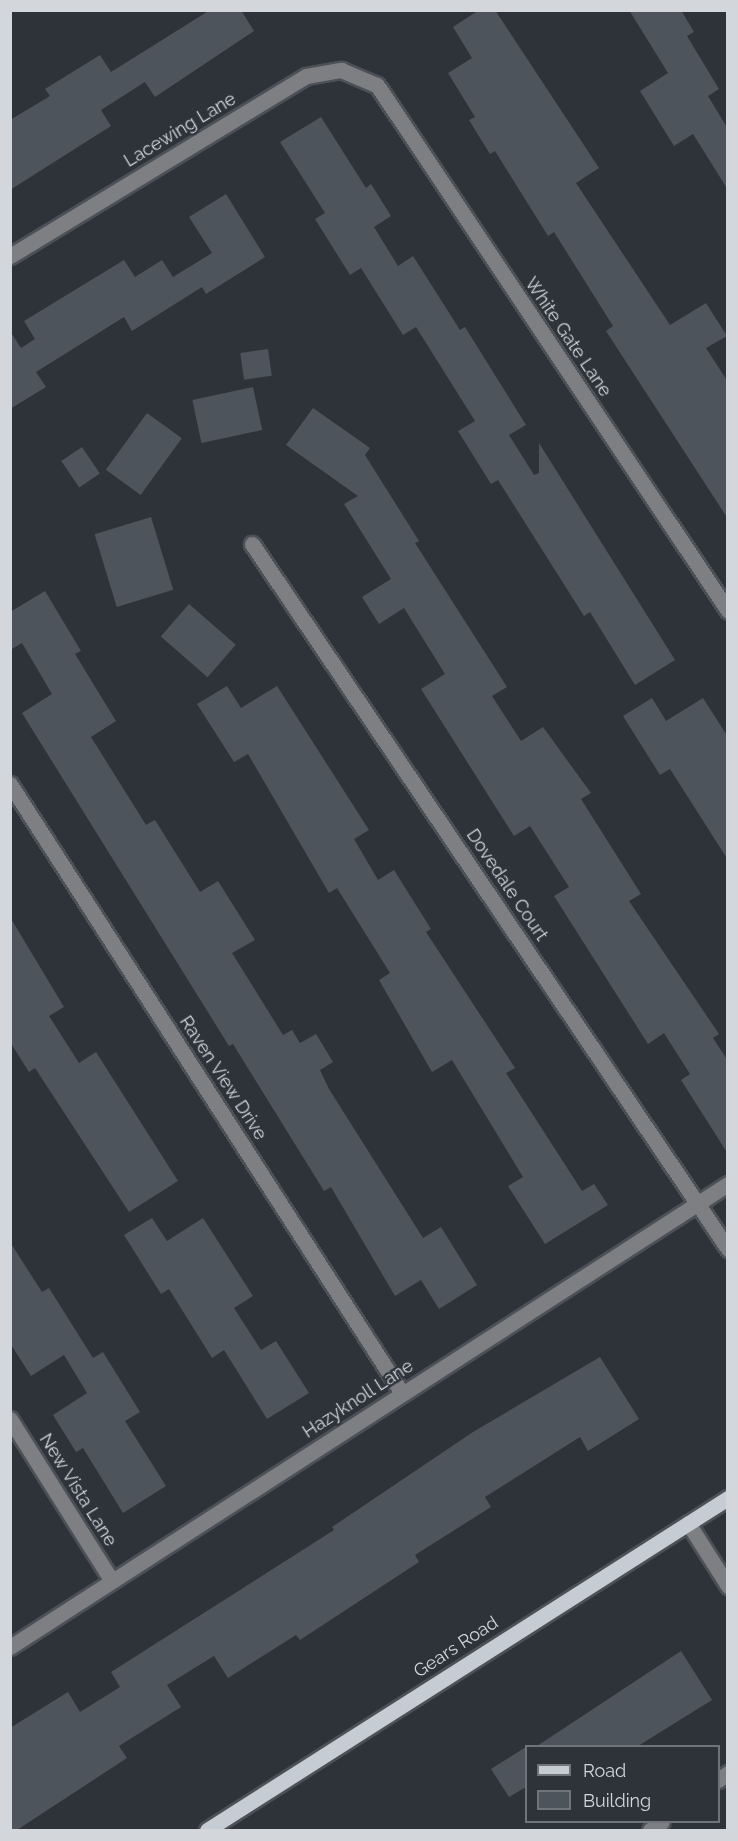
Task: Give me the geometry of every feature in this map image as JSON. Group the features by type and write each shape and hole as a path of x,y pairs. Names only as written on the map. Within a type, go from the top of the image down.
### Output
{"main road":[{"name":"Gears Road","path":"207,1830 728,1498"}],"street":[{"name":"Lacewing Lane","path":"10,256 306,76 340,70 377,85"},
{"name":"White Gate Lane","path":"377,85 728,610"},
{"name":"Dovedale Court","path":"252,544 728,1249"},
{"name":"Raven View Drive","path":"10,784 402,1393"},
{"name":"Hazyknoll Lane","path":"10,1647 728,1184"},
{"name":"New Vista Lane","path":"10,1419 112,1581"},
{"path":"688,1523 728,1586"}],"building":[{"path":"210,10 241,10 254,31 155,97 145,82 101,110 111,126 10,190 10,120 50,96 45,89 100,55 111,72"},
{"path":"479,10 495,10 599,168 576,183 670,325 706,303 727,336 706,348 728,382 728,519 606,331 613,326 554,232 548,236 495,151 490,154 469,120 475,117 448,73 472,58 453,27"},
{"path":"629,10 681,10 694,32 687,36 719,89 708,96 728,129 728,190 693,134 674,146 640,91 668,73"},
{"path":"321,117 366,188 371,184 391,216 374,227 398,266 413,256 460,330 465,327 526,425 509,435 534,475 539,473 539,443 675,660 635,685 590,612 584,616 498,480 491,484 458,431 475,421 416,327 403,335 361,268 350,275 315,219 325,213 280,142"},
{"path":"226,194 265,257 206,294 202,287 132,331 124,317 36,372 46,387 10,409 10,331 21,348 35,339 24,321 124,260 135,277 162,260 173,277 212,253 189,217"},
{"path":"268,349 272,376 244,380 240,353"},
{"path":"253,387 262,430 202,443 192,400"},
{"path":"313,408 370,448 365,455 419,541 415,543 507,687 492,696 521,741 543,727 591,793 581,799 641,894 629,901 719,1034 713,1038 728,1061 728,1154 681,1080 690,1074 664,1033 648,1044 554,896 569,887 530,826 514,836 421,689 445,674 404,608 379,624 362,597 391,579 344,504 358,496 286,445"},
{"path":"147,413 182,438 141,495 106,470"},
{"path":"82,447 100,474 79,488 61,461"},
{"path":"151,517 173,590 117,607 95,534"},
{"path":"45,591 81,651 75,654 116,721 91,737 146,825 155,820 200,892 218,881 255,940 232,953 283,1035 292,1030 300,1043 316,1034 333,1062 320,1070 329,1089 423,1238 441,1227 477,1285 439,1309 421,1280 395,1296 331,1187 324,1191 233,1044 229,1046 22,713 52,694 22,643 10,650 10,612"},
{"path":"189,604 236,645 208,677 161,636"},
{"path":"227,686 241,708 277,686 369,830 354,839 378,880 394,870 431,929 426,932 515,1068 506,1073 582,1191 594,1184 608,1205 545,1244 508,1186 523,1177 452,1060 432,1072 379,980 390,973 337,888 329,893 248,754 234,762 197,704"},
{"path":"652,698 666,721 703,698 728,737 728,860 670,769 660,775 623,716"},
{"path":"10,917 64,1007 49,1016 79,1063 96,1052 178,1181 129,1212 35,1068 29,1072 10,1042"},
{"path":"152,1218 167,1241 203,1218 253,1296 234,1308 261,1350 276,1341 309,1393 267,1419 224,1350 212,1358 169,1289 161,1294 124,1235"},
{"path":"10,1242 42,1292 49,1288 93,1358 103,1352 140,1412 125,1421 166,1486 123,1513 83,1448 76,1452 53,1415 87,1393 64,1355 31,1376 10,1343"},
{"path":"600,1357 639,1419 588,1451 580,1437 485,1497 491,1507 415,1555 419,1562 300,1640 296,1635 228,1678 214,1656 167,1685 181,1707 119,1746 127,1758 17,1830 10,1830 10,1728 68,1692 80,1712 120,1687 111,1672 334,1530 332,1527 473,1432"},
{"path":"681,1651 712,1700 640,1745 539,1745"},
{"path":"525,1748 525,1788 509,1797 491,1769"}]}
